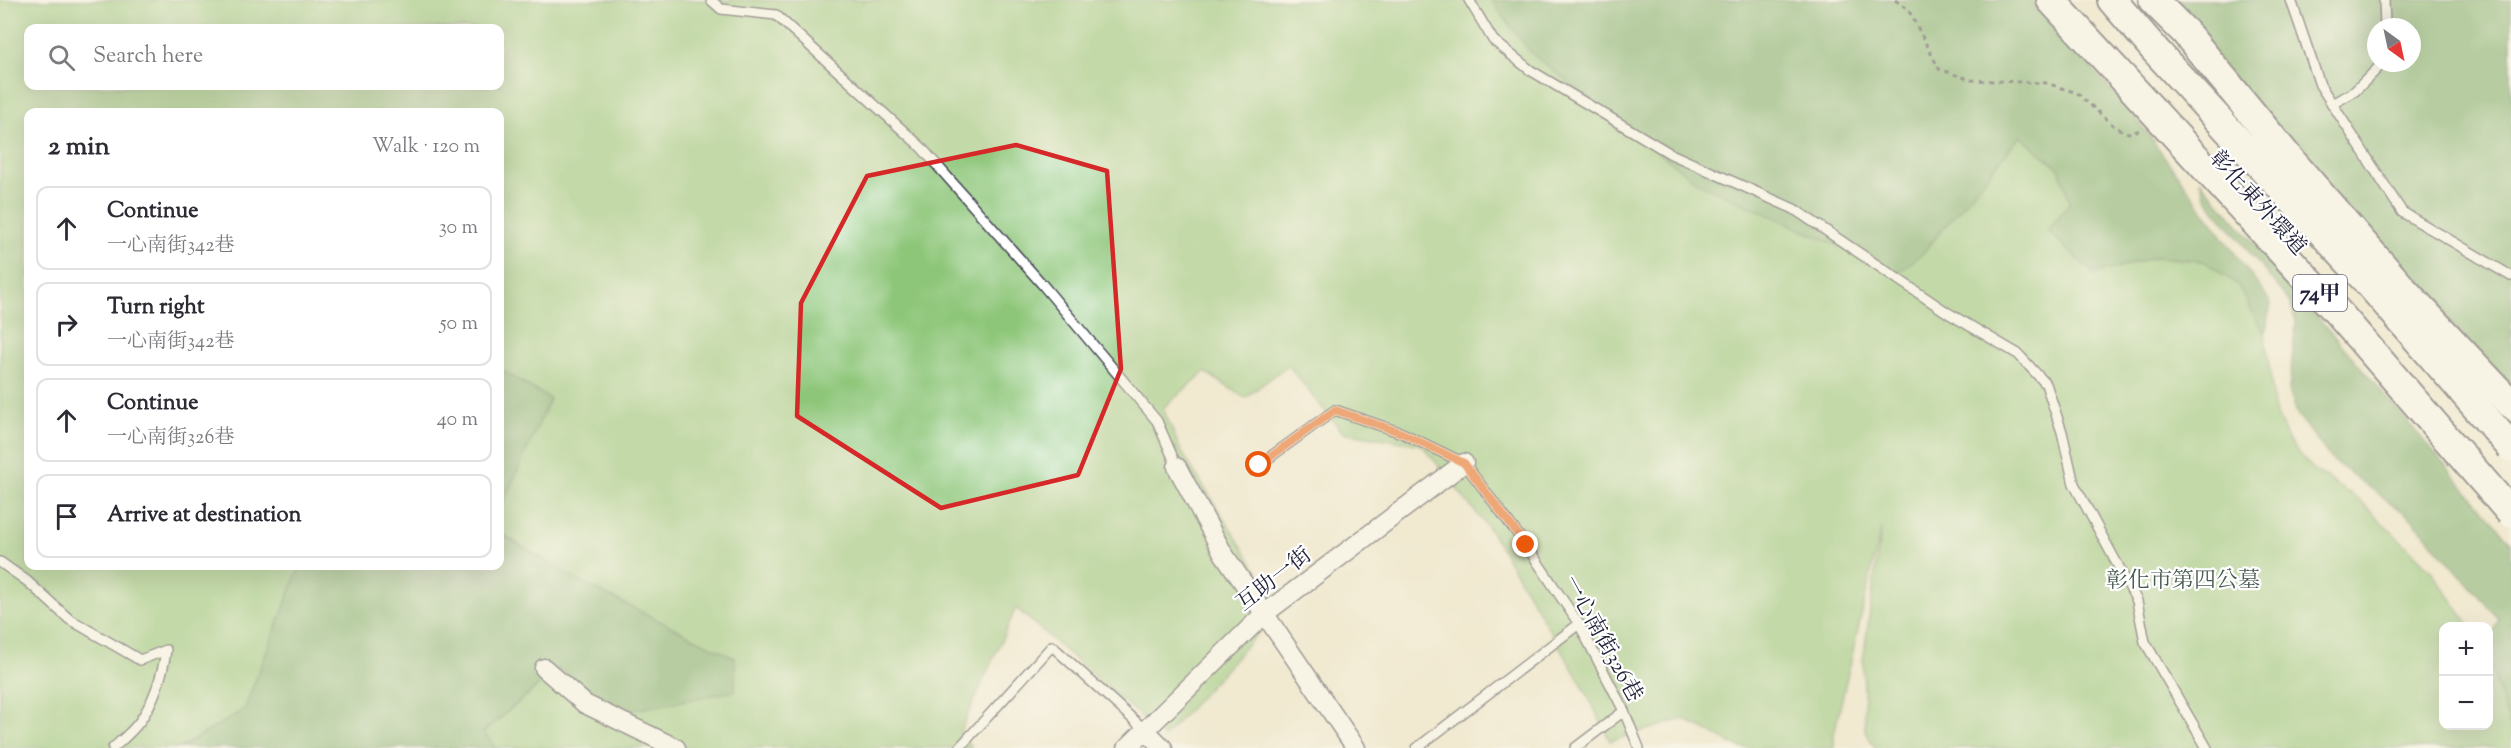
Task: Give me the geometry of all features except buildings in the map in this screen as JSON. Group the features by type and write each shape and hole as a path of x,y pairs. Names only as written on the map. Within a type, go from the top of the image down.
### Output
{"main road":[{"name":"74甲","path":"2051,0 2138,65 2340,315 2511,513"},
{"name":"彰化東外環道","path":"2074,0 2138,65 2372,286 2511,447"},
{"name":"彰化東外環道","path":"2112,0 2138,65 2352,304 2511,488"},
{"name":"74甲","path":"2153,0 2185,32 2287,156 2379,262 2511,404"}],"street":[{"name":"互助一街","path":"1127,748 1264,614 1464,463"},
{"path":"1176,467 1223,553 1356,748"},
{"path":"544,668 585,704 676,748"},
{"path":"1144,730 1163,748"}],"lane":[{"path":"711,0 721,9 776,15 920,146 1042,284 1157,421 1176,467"},
{"path":"1469,0 1493,40 1530,70 1671,154 1794,208 1948,314 2018,354 2046,384 2062,432 2074,484 2137,601 2145,642 2207,748"},
{"path":"2290,0 2320,85 2402,212 2511,276"},
{"path":"2384,0 2385,18"},
{"path":"2332,104 2355,91 2374,72"},
{"path":"1259,465 1335,410 1402,433 1464,463"},
{"name":"一心南街326巷","path":"1464,463 1526,545 1579,624 1624,711 1639,748"},
{"path":"0,562 27,581 69,619 140,660 166,650 164,668 140,722 113,748"},
{"path":"1417,748 1579,624"},
{"path":"960,747 1052,646 1144,730"},
{"path":"1575,748 1624,711"}],"highlighted area":[{"path":"1016,145 1107,171 1121,369 1078,475 941,508 797,416 801,303 867,176"}],"green space":[{"name":"彰化市第四公墓","path":"0,0 1491,0 1531,53 1897,273 1922,254 2020,136 2059,168 2071,202 2048,231 2094,274 2155,257 2204,261 2238,285 2265,335 2275,411 2290,443 2311,468 2357,498 2430,569 2467,622 2439,622 2439,730 2493,730 2493,673 2511,729 2511,748 1875,748 1865,730 1863,661 1881,529 1834,734 1834,748 1741,748 1683,719 1610,741 1584,688 1492,533 1422,445 1342,432 1288,365 1245,398 1205,372 1163,408 1181,451 1281,608 1164,737 1016,608 960,732 972,748 496,748 483,733 560,667 575,579 504,535 504,500 550,399 504,371 504,108 24,108 24,570 298,570 244,710 180,748 0,748"},
{"path":"1491,0 2032,0 2140,123 2271,303 2265,335 2238,285 2204,261 2155,257 2094,274 2048,231 2070,202 2059,168 2020,136 1922,254 1898,273 1698,183 1531,53"},
{"path":"2161,0 2511,0 2511,391"},
{"path":"2200,180 2511,542 2511,729 2493,673 2493,631 2499,619 2410,517 2332,460 2297,414 2289,390 2296,322 2290,303 2205,197"},
{"path":"504,371 550,399 504,500"},
{"path":"504,535 575,579 735,658 735,691 614,714 559,668 483,732 496,748 180,748 244,710 298,570 504,570"}],"route":[{"path":"1259,465 1335,410 1402,433 1464,463 1526,545"}]}
